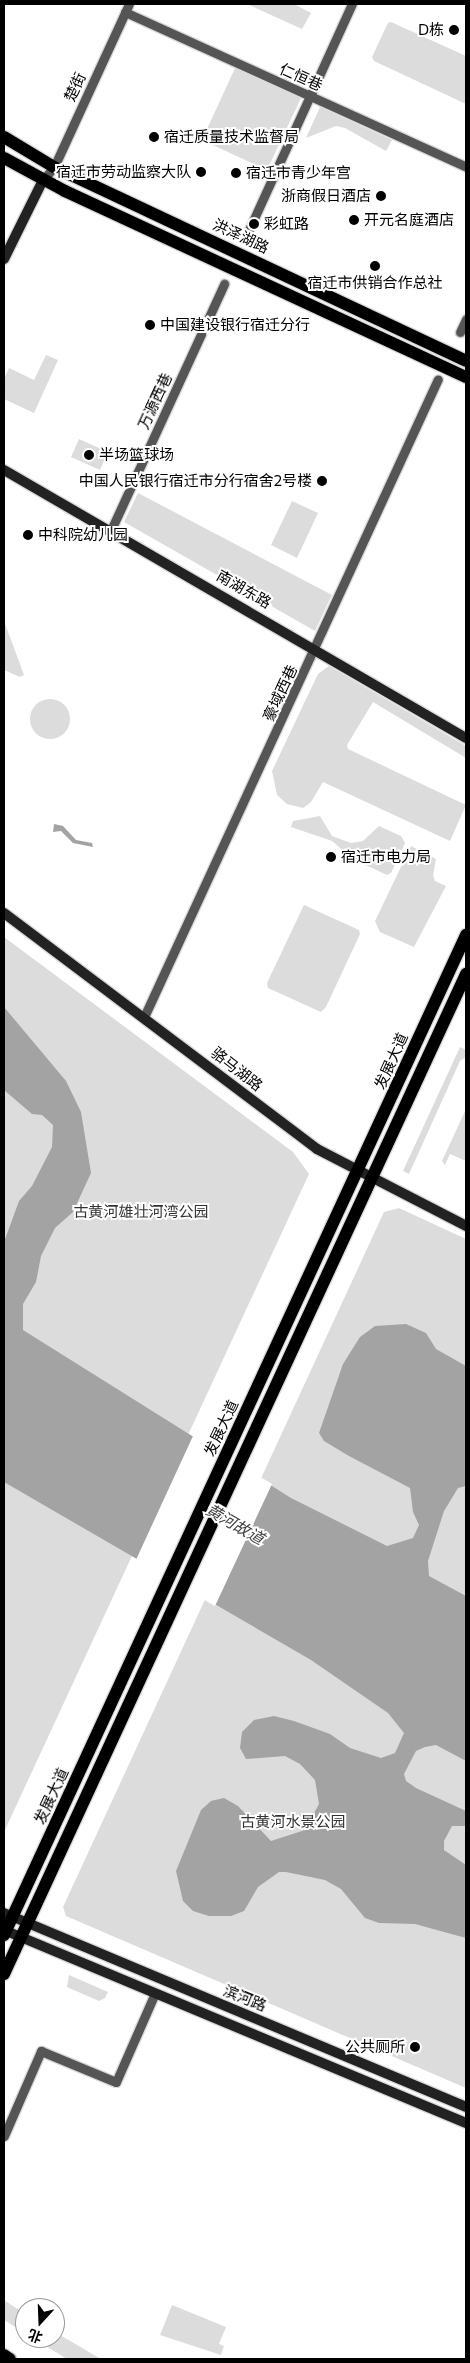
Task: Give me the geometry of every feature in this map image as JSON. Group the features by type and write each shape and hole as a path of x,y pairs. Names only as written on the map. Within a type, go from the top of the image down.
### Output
{"main road":[{"name":"洪泽湖路","path":"4,136 54,167 466,361"},
{"path":"4,158 43,180 466,377"},
{"name":"发展大道","path":"4,1932 8,1915 149,1623 359,1172 466,935"},
{"name":"发展大道","path":"4,1974 162,1628 374,1180 466,974"},
{"path":"4,2358 10,2359"}],"street":[{"path":"247,234 352,4"},
{"name":"仁恒巷","path":"127,8 309,96 466,167"},
{"name":"楚街","path":"43,180 54,167 127,8"},
{"path":"4,259 43,180"},
{"name":"万源西巷","path":"111,530 224,284"},
{"path":"460,332 466,319"},
{"name":"豪域西巷","path":"144,1017 316,648 438,379"},
{"name":"南湖东路","path":"4,470 316,648 466,738"},
{"name":"骆马湖路","path":"4,913 317,1149 466,1226"},
{"name":"滨河路","path":"8,1915 466,2107"},
{"name":"滨河路","path":"4,1932 21,1937 466,2123"},
{"path":"4,2136 41,2051 116,2082 155,1993"}],"green space":[{"path":"247,4 294,4 311,13 302,29"},
{"path":"391,22 466,56 466,104 374,61 372,57 388,23"},
{"path":"236,66 302,96 267,170 202,140"},
{"path":"320,107 392,140 386,151 345,128 336,126 306,138"},
{"path":"46,355 58,360 34,413 4,399 4,379 9,368 34,380"},
{"name":"半场篮球场","path":"79,439 108,452 100,470 71,457"},
{"path":"138,493 332,595 315,631 124,522"},
{"path":"292,501 318,513 297,558 271,545"},
{"path":"4,621 24,675 20,677 4,670"},
{"path":"329,666 466,746 466,758 373,702 347,745 348,749 466,805 450,841 323,782 311,802 303,808 287,804 277,795 272,771 318,674"},
{"path":"50,699 64,705 70,719 64,733 50,739 36,733 30,719 36,705"},
{"path":"320,816 332,836 351,843 363,841 379,826 401,836 405,843 391,873 387,875 353,859 332,841 291,827 293,821"},
{"path":"411,846 436,859 433,875 435,881 446,886 414,947 380,932 375,921"},
{"path":"304,905 359,930 360,934 326,1007 321,1012 268,988 267,983"},
{"name":"古黄河雄壮河湾公园","path":"4,937 293,1152 309,1174 4,1832"},
{"path":"460,1047 466,1050 466,1057 460,1061 409,1174 403,1171"},
{"path":"466,1109 466,1161 450,1154 445,1165 442,1161"},
{"name":"古黄河水景公园","path":"399,1208 466,1239 466,2088 66,1916 63,1907 384,1212"},
{"path":"69,1975 108,1992 105,1998 99,2001 67,1987"},
{"path":"4,2300 15,2307 15,2327 4,2320"},
{"path":"172,2305 226,2327 219,2344 224,2346 221,2355 160,2335"},
{"path":"65,2338 101,2359 67,2359 49,2348 65,2348"}],"water":[{"path":"54,824 63,826 76,840 92,843 93,847 73,843 61,831 53,832"},
{"name":"黄河故道","path":"4,1007 66,1081 81,1112 91,1173 73,1212 55,1228 41,1256 36,1282 23,1304 23,1330 291,1498 387,1546 413,1538 419,1525 413,1512 410,1488 324,1441 319,1433 343,1364 360,1337 375,1326 406,1324 426,1333 436,1349 466,1366 466,1486 458,1488 444,1511 428,1561 429,1576 466,1596 466,1761 436,1745 425,1747 416,1751 404,1774 406,1781 416,1788 466,1811 466,1826 452,1826 444,1841 444,1850 466,1865 466,1938 415,1924 379,1923 365,1918 341,1889 325,1880 286,1872 279,1872 258,1887 244,1911 231,1916 209,1916 193,1911 183,1901 176,1871 201,1810 211,1801 224,1798 238,1806 271,1841 305,1830 319,1804 315,1780 300,1764 285,1756 246,1759 240,1748 242,1732 254,1720 274,1716 294,1721 330,1734 350,1748 381,1758 395,1753 404,1733 388,1713 311,1660 4,1482 4,1242 19,1201 32,1186 52,1147 53,1125 42,1115 32,1114 4,1090"}],"pier":[{"path":"193,1436 272,1484 215,1606 135,1562"}],"place":[{"name":"D栋","path":"454,30"},
{"name":"宿迁质量技术监督局","path":"154,137"},
{"name":"宿迁市劳动监察大队","path":"201,172"},
{"name":"宿迁市青少年宫","path":"236,173"},
{"name":"浙商假日酒店","path":"381,196"},
{"name":"开元名庭酒店","path":"354,220"},
{"name":"彩虹路","path":"254,224"},
{"name":"宿迁市供销合作总社","path":"375,266"},
{"name":"中国建设银行宿迁分行","path":"150,325"},
{"name":"半场篮球场","path":"89,455"},
{"name":"中国人民银行宿迁市分行宿舍2号楼","path":"322,481"},
{"name":"中科院幼儿园","path":"28,535"},
{"name":"宿迁市电力局","path":"331,857"},
{"name":"公共厕所","path":"415,2047"}]}
